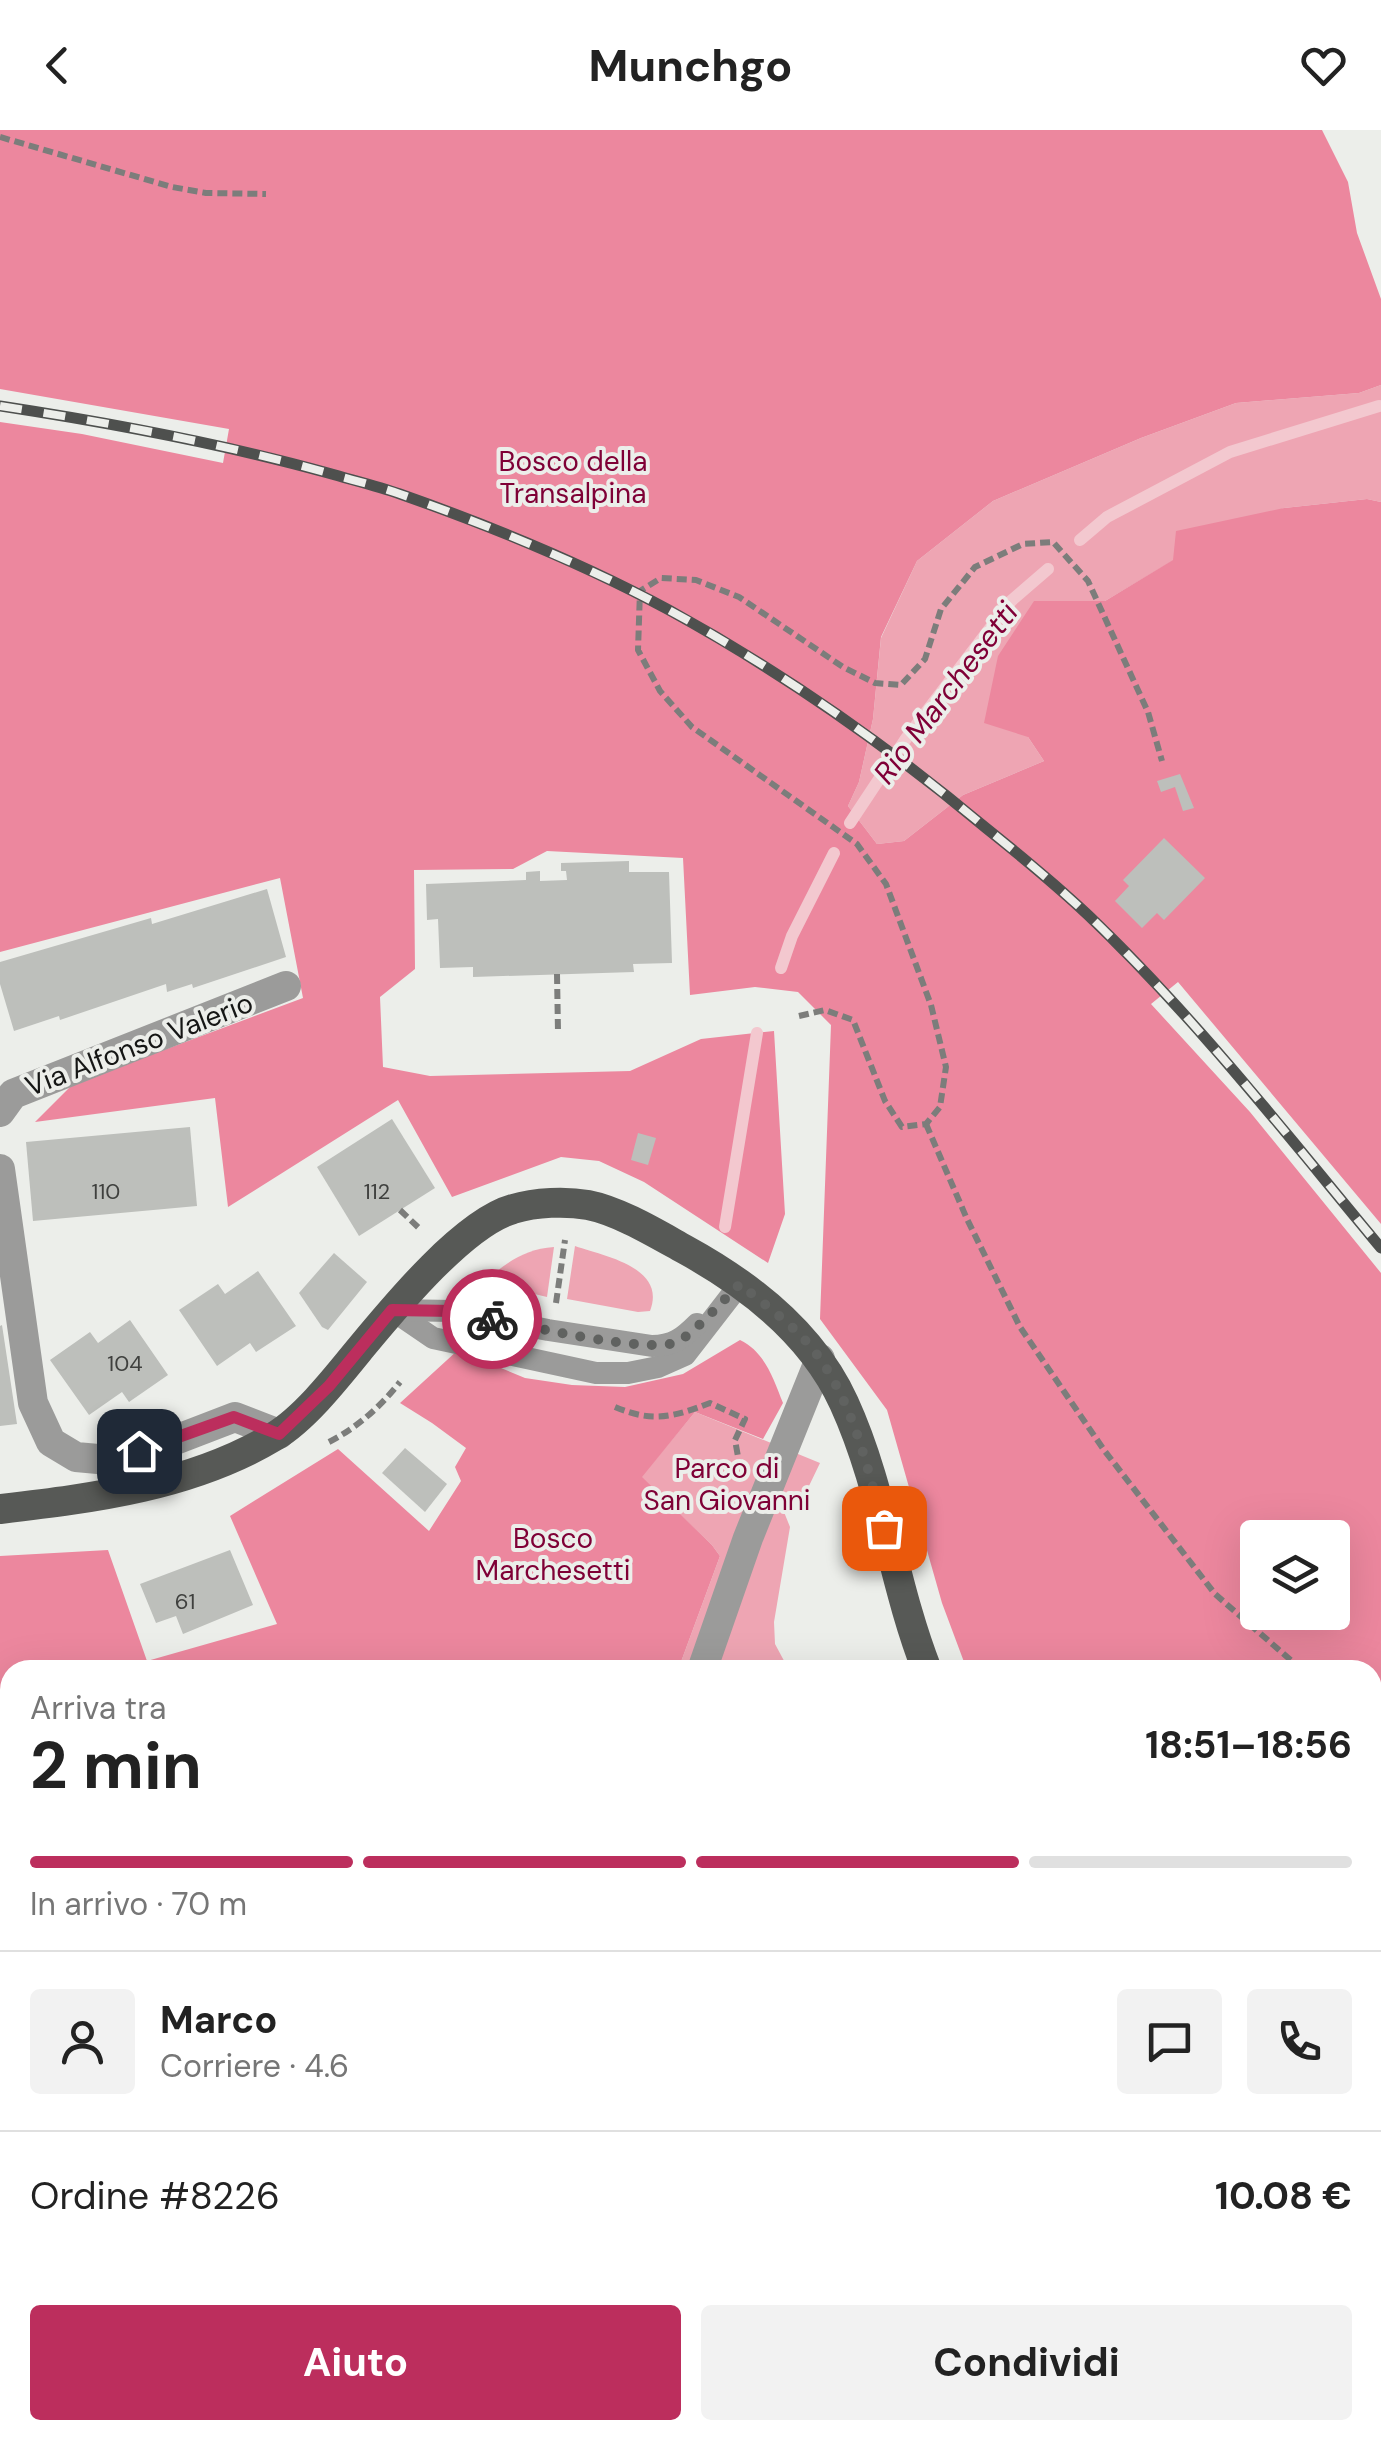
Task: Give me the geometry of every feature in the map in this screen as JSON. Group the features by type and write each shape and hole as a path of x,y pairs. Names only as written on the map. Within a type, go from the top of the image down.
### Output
{"main road":[{"path":"0,1509 62,1502 176,1480 279,1434 315,1401 392,1310 477,1226 512,1209 548,1204 590,1206 643,1226 703,1259 794,1328 820,1358 866,1459 924,1660"}],"street":[{"name":"Via Alfonso Valerio","path":"0,1112 13,1094 286,986"},
{"path":"0,1169 33,1404 51,1442 76,1457 108,1460 234,1417 279,1434"},
{"path":"705,1660 748,1538 820,1358"}],"lane":[{"path":"392,1310 433,1338 596,1373 628,1373 658,1367 685,1355 740,1284"},
{"path":"392,1310 454,1311 566,1333 665,1346 681,1340 740,1284"}],"path":[{"path":"0,136 172,186 206,193 266,194"},
{"path":"799,1016 825,1010 852,1020 884,1102 902,1127 926,1124 940,1107 946,1068 931,1005 886,884 858,844 692,727 660,690 638,650 640,591 661,578 696,580 739,597 842,668 874,683 901,685 925,659 941,609 975,567 1023,544 1054,542 1088,581 1148,712 1162,761"},
{"path":"557,974 558,1032"},
{"path":"926,1124 1020,1327 1104,1450 1214,1594 1290,1660"},
{"path":"400,1210 428,1237"},
{"path":"556,1306 565,1240"},
{"path":"606,1401 650,1418 682,1414 710,1404 745,1419 740,1429"}],"green space":[{"name":"Bosco della Transalpina","path":"0,130 1322,130 1348,182 1357,233 1381,299 1381,385 1359,393 1236,403 1141,438 993,501 917,561 881,637 873,719 859,782 848,806 877,844 904,841 963,795 1044,761 1028,737 984,723 998,656 1034,601 1105,601 1173,560 1176,531 1284,508 1367,499 1381,502 1381,1224 1178,982 1151,1004 1250,1112 1381,1273 1381,1660 963,1660 942,1603 887,1410 820,1319 831,1025 798,992 755,987 690,995 683,858 547,851 513,869 414,870 415,969 380,997 383,1067 430,1076 630,1071 701,1039 774,1031 785,1214 768,1263 644,1182 599,1161 561,1157 452,1197 398,1100 228,1207 215,1098 35,1122 73,1084 303,998 280,878 0,952 0,422 82,434 223,463 229,429 0,389"},
{"path":"1381,385 1381,502 1367,499 1284,508 1174,560 1105,601 1034,601 1028,737 1044,761 963,795 904,841 877,844 848,806 859,782 873,719 881,638 917,561 993,501 1141,438 1236,403 1359,393"},
{"path":"575,1246 616,1259 641,1274 650,1284 653,1296 650,1311 567,1299"},
{"path":"554,1247 547,1297 484,1282 516,1258"},
{"name":"Bosco Marchesetti","path":"740,1340 762,1359 783,1403 763,1439 695,1412 642,1477 720,1556 682,1660 151,1660 277,1624 230,1516 338,1449 429,1531 461,1481 455,1467 466,1448 400,1403 458,1350 525,1378 572,1385 625,1387 683,1374"},
{"name":"Parco di San Giovanni","path":"695,1412 820,1463 808,1488 782,1507 790,1527 774,1622 775,1644 784,1660 682,1660 720,1556 641,1477"},
{"name":"Bosco Marchesetti","path":"108,1550 147,1660 0,1660 0,1556"}],"building":[{"path":"1180,774 1194,808 1183,811 1175,787 1161,792 1157,781"},
{"path":"1164,838 1205,878 1164,920 1157,913 1142,928 1115,901 1129,886 1123,880"},
{"path":"629,861 629,872 669,872 672,963 633,964 634,972 473,977 473,967 440,968 438,919 427,920 426,884 526,880 526,872 540,871 540,881 567,880 561,863"},
{"path":"267,889 286,957 193,988 192,984 167,992 166,984 60,1020 59,1016 14,1031 0,984 0,962 151,918 152,924"},
{"path":"392,1119 435,1188 359,1236 317,1167"},
{"path":"190,1127 197,1206 33,1221 26,1142"},
{"path":"638,1133 656,1138 648,1165 631,1160"},
{"path":"334,1253 367,1282 328,1330 299,1293"},
{"path":"258,1271 296,1326 256,1352 250,1343 217,1366 179,1310 218,1284 225,1294"},
{"path":"130,1320 168,1375 129,1402 122,1392 89,1415 50,1360 90,1332 98,1343"},
{"path":"0,1326 17,1424 0,1426"},
{"path":"405,1448 447,1484 425,1512 382,1473"},
{"path":"230,1550 253,1605 183,1634 176,1616 156,1623 140,1584"}],"waterway":[{"name":"Rio Marchesetti","path":"1080,540 1107,517 1230,452 1379,406"},
{"name":"Rio Marchesetti","path":"850,823 905,740 1011,601 1048,569"},
{"name":"Rio Marchesetti","path":"781,968 792,936 834,853"},
{"name":"Rio Marchesetti","path":"725,1227 757,1033"}],"railway":[{"path":"0,406 206,443 400,494 605,578 752,659 911,768 1088,915 1203,1035 1381,1248"}],"way so far":[{"path":"492,1319 665,1346 681,1340 740,1284 794,1328 820,1358 866,1459 884,1528"}],"route":[{"path":"139,1451 234,1417 279,1434 344,1370 392,1310 454,1311 492,1319"}]}
